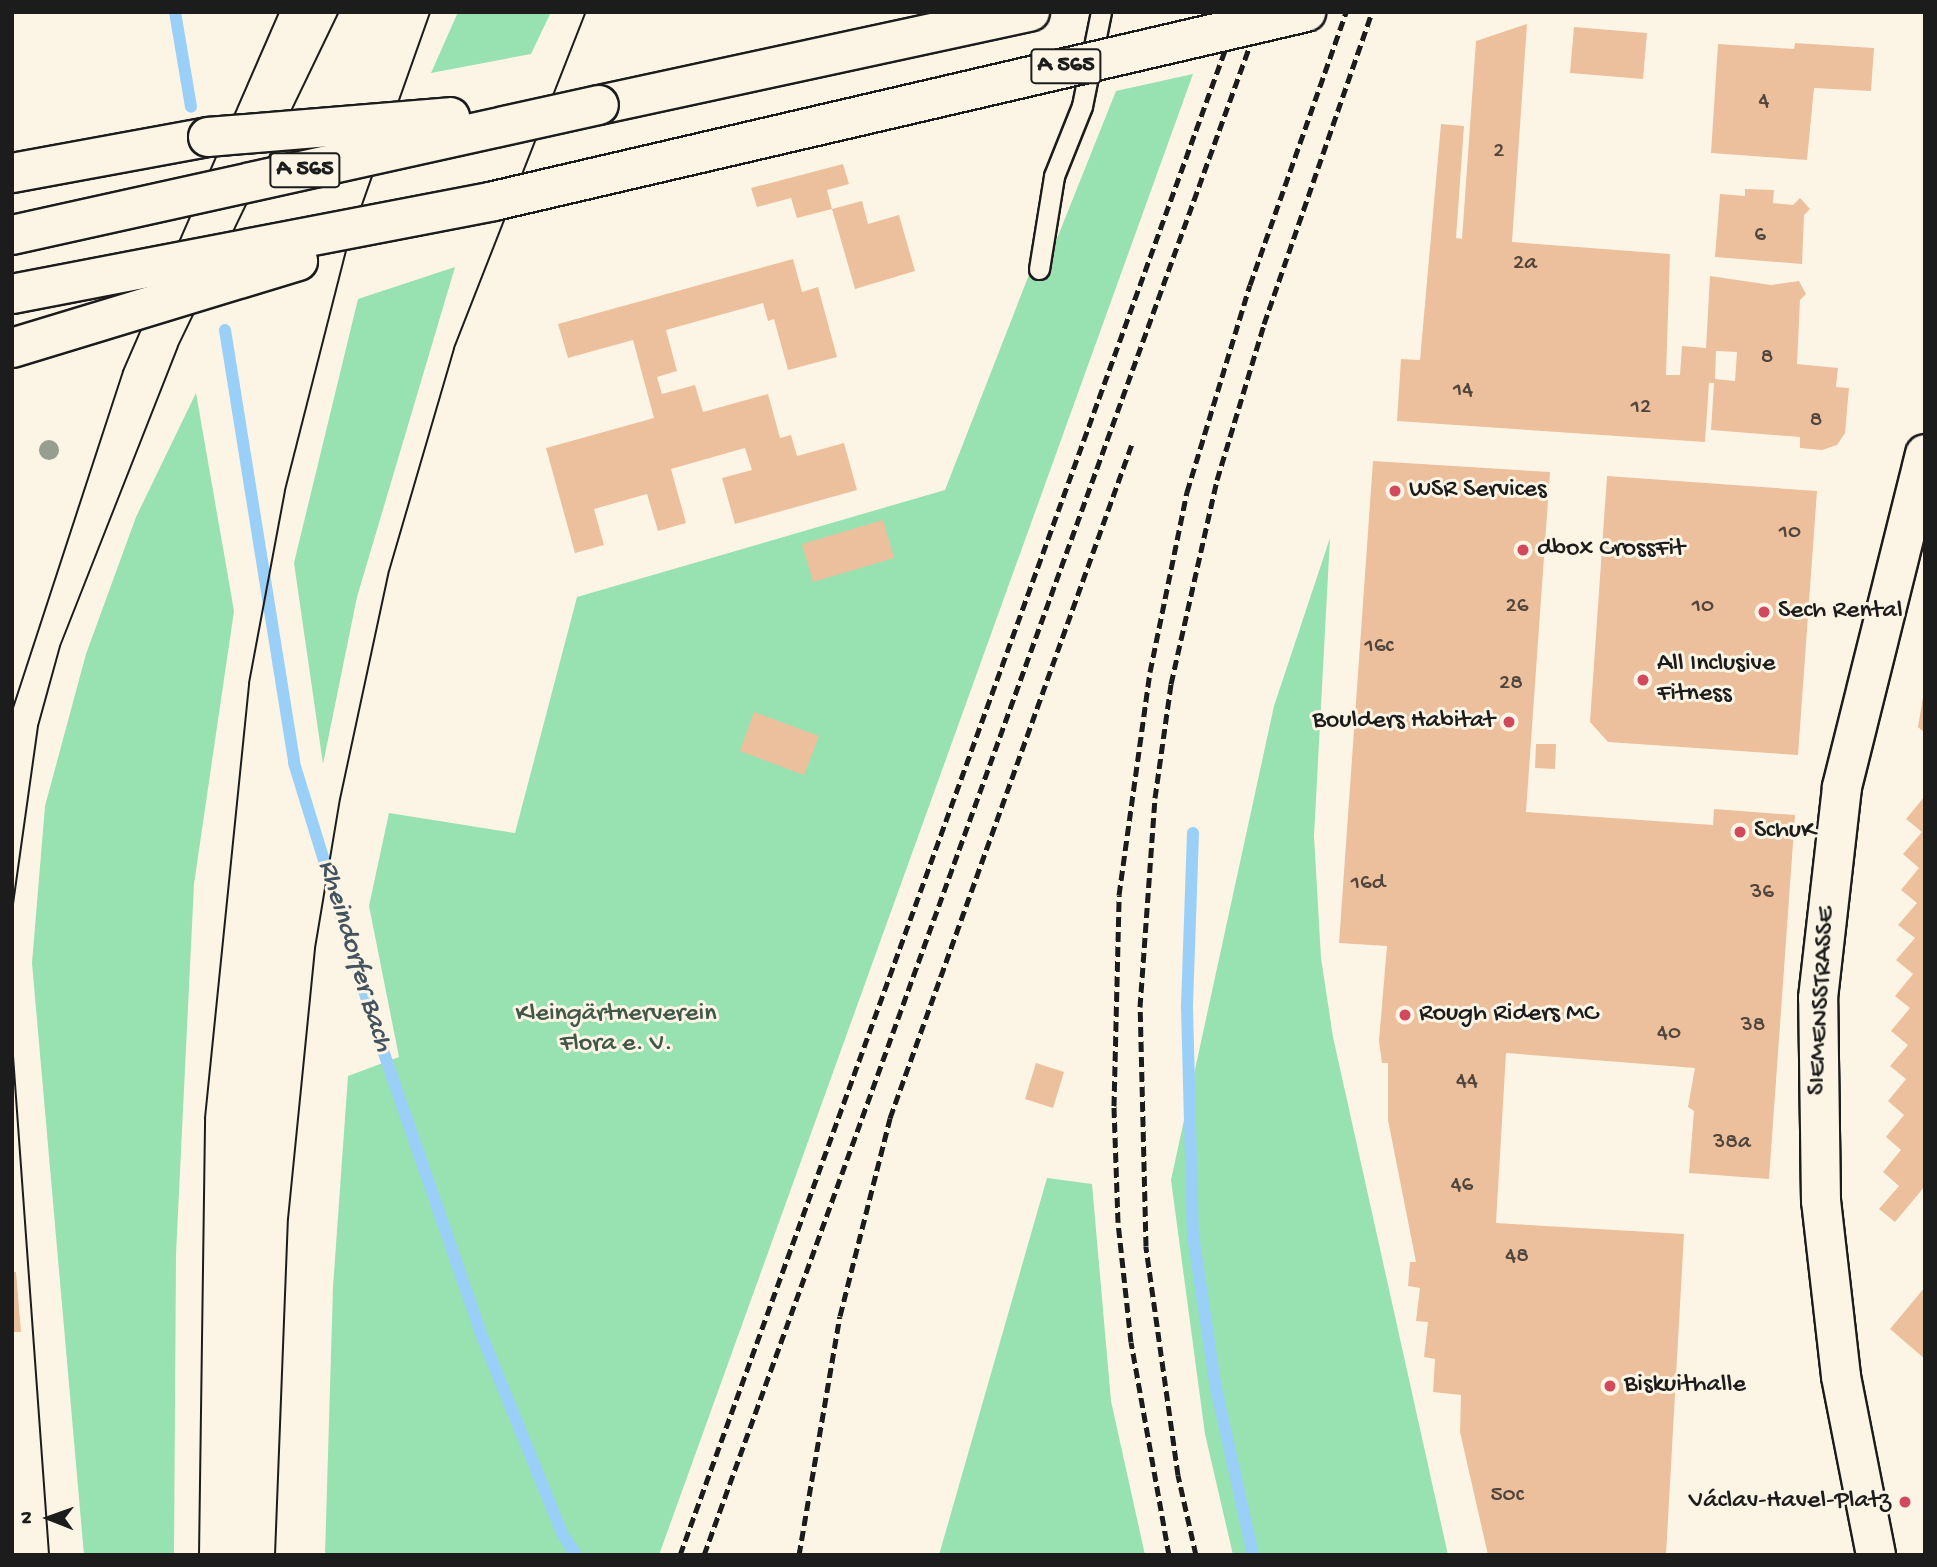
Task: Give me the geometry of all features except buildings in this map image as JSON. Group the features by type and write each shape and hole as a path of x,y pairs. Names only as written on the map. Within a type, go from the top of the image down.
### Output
{"main road":[{"name":"A 565","path":"12,234 598,104 1030,12"},
{"name":"A 565","path":"12,294 494,201 1306,12"},
{"path":"12,173 208,137 598,104"},
{"path":"12,348 494,201"},
{"name":"SIEMENSSTRASSE","path":"1876,1555 1841,1376 1822,1213 1818,998 1842,787 1925,454"}],"lane":[{"path":"1039,269 1054,176 1082,106 1101,12"}],"green space":[{"path":"458,12 551,12 531,54 431,73"},
{"name":"Kleingärtnerverein Flora e. V.","path":"1193,74 659,1555 325,1555 333,1287 348,1076 399,1057 369,906 389,813 515,833 577,597 945,490 1032,267 1044,271 1116,91"},
{"path":"455,267 357,597 323,764 294,563 358,299"},
{"path":"196,393 234,611 194,884 176,1254 174,1555 84,1555 32,963 45,806 86,654 136,517"},
{"path":"1330,538 1314,836 1321,958 1333,1037 1448,1555 1233,1555 1205,1434 1171,1180 1274,706"},
{"path":"1047,1178 1092,1184 1111,1401 1145,1555 939,1555"}],"waterway":[{"name":"Rheindorfer Bach","path":"175,12 191,107"},
{"name":"Rheindorfer Bach","path":"225,330 294,763 377,1033 482,1336 563,1535 576,1555"},
{"path":"1193,833 1187,1008 1193,1235 1216,1388 1253,1555"}],"tram line":[{"path":"12,711 123,371 279,12"},
{"path":"12,911 38,726 60,646 178,346 339,12"},
{"path":"199,1555 205,1118 249,683 285,490 347,247 430,12"},
{"path":"275,1555 288,1219 315,948 340,799 389,571 454,348 586,12"},
{"path":"12,1042 49,1555"}],"railway":[{"path":"680,1555 1239,12"},
{"path":"704,1555 1262,12"},
{"path":"1169,1555 1131,1342 1118,1222 1114,1106 1119,895 1150,672 1187,492 1250,285 1346,12"},
{"path":"1196,1555 1178,1475 1146,1246 1140,1007 1155,798 1171,684 1217,480 1264,324 1372,12"},
{"path":"799,1555 840,1316 890,1118 1133,441"}],"place":[{"name":"WSR Services","path":"1395,491"},
{"name":"dbox CrossFit","path":"1523,550"},
{"name":"Sech Rental","path":"1764,612"},
{"name":"All Inclusive Fitness","path":"1643,680"},
{"name":"Boulders Habitat","path":"1509,722"},
{"name":"SchuK","path":"1740,832"},
{"name":"Rough Riders MC","path":"1405,1015"},
{"name":"Biskuithalle","path":"1610,1386"},
{"name":"Václav-Havel-Platz","path":"1905,1502"}]}
